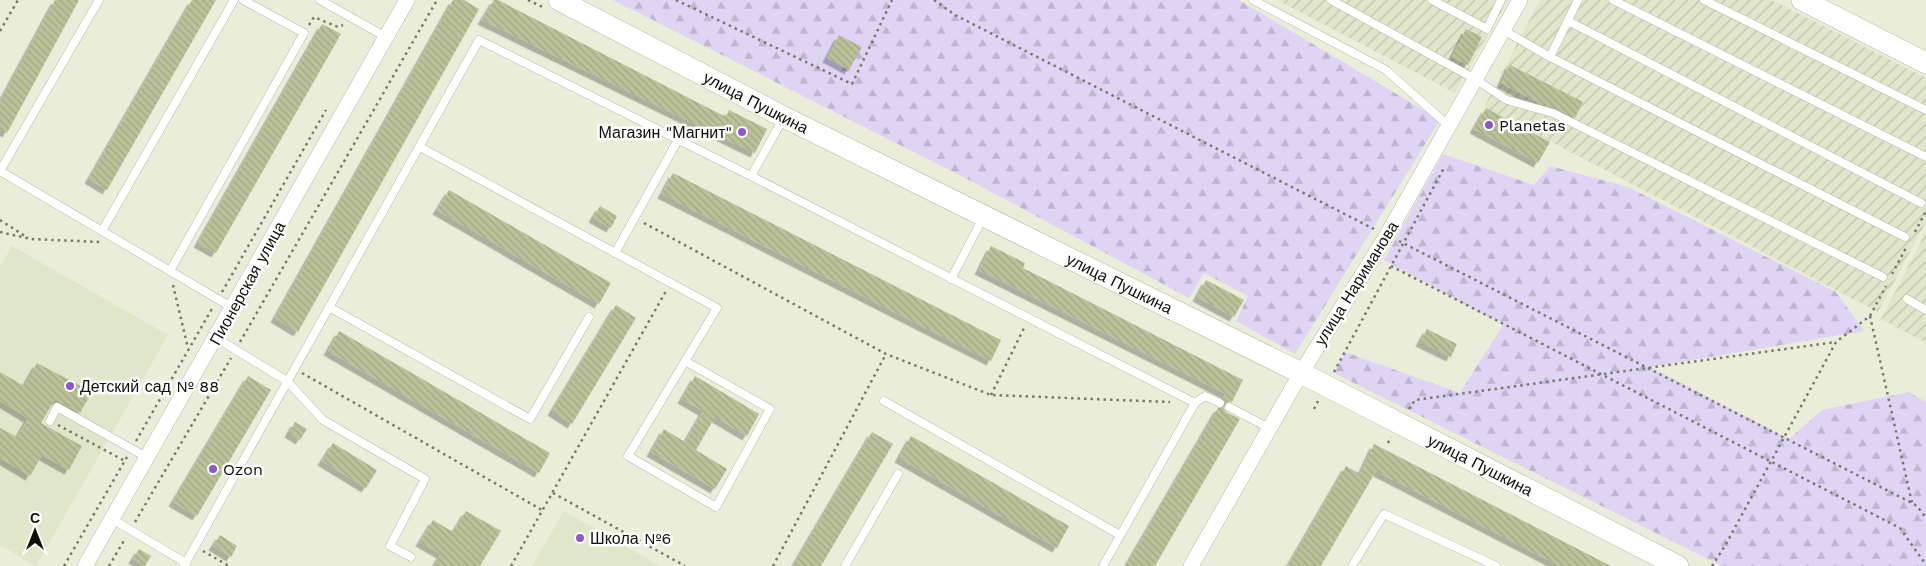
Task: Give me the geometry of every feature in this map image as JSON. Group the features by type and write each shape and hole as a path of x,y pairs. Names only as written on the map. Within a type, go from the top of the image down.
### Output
{"street":[{"name":"Пионерская улица","path":"85,566 407,0"},
{"name":"улица Пушкина","path":"559,0 784,117 1301,373 1678,566"},
{"path":"1802,0 1926,63"},
{"name":"улица Нариманова","path":"1191,566 1301,373 1386,235 1518,4"}],"lane":[{"path":"99,0 0,171 232,308"},
{"path":"102,231 234,0"},
{"path":"170,271 304,33 243,0"},
{"path":"320,0 386,37"},
{"path":"1254,0 1386,70 1448,126"},
{"path":"1330,0 1475,78 1507,100 1553,113 1883,277"},
{"path":"1432,0 1487,29 1502,0 1518,4"},
{"path":"1550,57 1578,0"},
{"path":"1613,0 1926,157"},
{"path":"1704,0 1926,110"},
{"path":"1568,21 1921,203"},
{"path":"1503,30 1550,57 1908,237"},
{"path":"112,519 185,564 479,40 751,176 1195,403"},
{"path":"751,176 784,117"},
{"path":"615,253 678,140"},
{"path":"420,147 717,308 685,361 628,456 716,507 770,409 685,361"},
{"path":"951,279 984,216"},
{"path":"1907,299 1926,310"},
{"path":"329,307 530,419 589,317"},
{"path":"216,338 287,381 323,420 425,479 390,546 411,557"},
{"path":"1103,566 1195,403 1205,396 1220,403"},
{"path":"884,401 1120,535"},
{"path":"50,421 58,408 148,458"},
{"path":"1229,408 1269,428"},
{"path":"845,566 898,474"},
{"path":"1352,566 1384,514 1496,566"}],"path":[{"path":"0,31 18,0"},
{"path":"109,566 437,0"},
{"path":"676,0 852,84 892,0"},
{"path":"934,0 955,15 1912,503 1917,506 1926,518"},
{"path":"304,33 314,16 338,27 357,20"},
{"path":"64,566 329,105"},
{"path":"1314,409 1445,166"},
{"path":"1908,237 1926,211"},
{"path":"0,220 30,239"},
{"path":"642,222 886,354 991,395 1195,403"},
{"path":"0,232 30,239 121,242"},
{"path":"1712,566 1726,544 1836,342 1870,316 1907,246"},
{"path":"1391,266 1900,528 1926,565"},
{"path":"170,271 189,350"},
{"path":"511,566 670,283"},
{"path":"1870,316 1912,503"},
{"path":"991,395 1029,318"},
{"path":"1388,442 1415,400 1836,342"},
{"path":"772,566 886,354"},
{"path":"294,368 542,510"},
{"path":"50,421 125,460"},
{"path":"552,492 685,566"},
{"path":"195,547 229,566"}],"shaded area":[{"path":"1277,0 1508,0 1455,93"},
{"path":"1540,0 1772,0 1926,78 1926,222 1878,312 1484,107"},
{"path":"1926,232 1926,343 1881,319"},
{"name":"Детский сад № 88","path":"12,246 168,335 36,566 0,545 0,267"},
{"name":"Школа №6","path":"564,511 660,566 532,566"}],"green space":[{"path":"613,0 1239,0 1440,120 1295,354 1236,321 1248,296 1204,273 1189,298 969,180"},
{"path":"1443,154 1534,185 1550,166 1628,187 1836,292 1864,331 1650,367 1789,439 1822,410 1909,392 1926,402 1926,566 1722,566 1334,373 1345,352 1460,393 1503,325 1384,260"}],"building":[{"path":"55,0 79,0 7,133 0,129 0,102"},
{"path":"192,0 216,0 107,190 89,179"},
{"path":"453,0 464,0 479,9 298,332 275,318"},
{"path":"494,0 498,0 726,117 729,110 767,129 755,153 482,20"},
{"path":"322,24 341,34 216,253 198,243"},
{"path":"1466,29 1482,37 1468,65 1452,57"},
{"path":"839,35 862,47 849,70 827,58"},
{"path":"1510,65 1583,102 1575,118 1555,108 1541,104 1501,83"},
{"path":"1486,108 1550,142 1538,163 1474,129"},
{"path":"673,173 1001,340 991,361 662,194"},
{"path":"449,190 611,283 599,304 437,210"},
{"path":"600,206 617,216 611,228 593,218"},
{"path":"991,246 1025,263 1023,268 1243,380 1232,402 1226,403 1223,398 1226,394 979,270"},
{"path":"1206,280 1244,300 1234,317 1197,297"},
{"path":"616,305 636,318 572,424 552,411"},
{"path":"1427,329 1457,344 1451,357 1420,342"},
{"path":"339,331 550,453 539,473 328,351"},
{"path":"37,363 92,392 80,413 55,399 41,423 82,446 69,470 42,455 30,476 0,458 0,428 17,437 28,418 0,401 0,372 24,386"},
{"path":"248,376 271,390 197,516 173,502"},
{"path":"695,376 759,414 747,436 715,417 696,450 727,469 715,489 651,452 664,429 685,442 703,411 682,399"},
{"path":"1223,407 1226,412 1240,419 1155,566 1126,566 1218,408"},
{"path":"295,422 307,429 300,440 289,433"},
{"path":"872,432 893,444 821,566 793,566"},
{"path":"911,436 1069,526 1057,548 899,458"},
{"path":"333,443 377,470 366,488 322,461"},
{"path":"1374,444 1611,566 1560,566 1376,471 1321,566 1288,566 1346,466 1360,474"},
{"path":"466,511 501,531 480,566 434,566 441,554 420,542 433,520 453,532"},
{"path":"220,535 237,546 231,557 213,546"},
{"path":"139,549 151,556 145,566 133,559"}],"place":[{"name":"Planetas","path":"1489,125"},
{"name":"Магазин \"Магнит\"","path":"742,132"},
{"name":"Детский сад № 88","path":"70,386"},
{"name":"Ozon","path":"213,469"},
{"name":"Школа №6","path":"580,538"}]}
